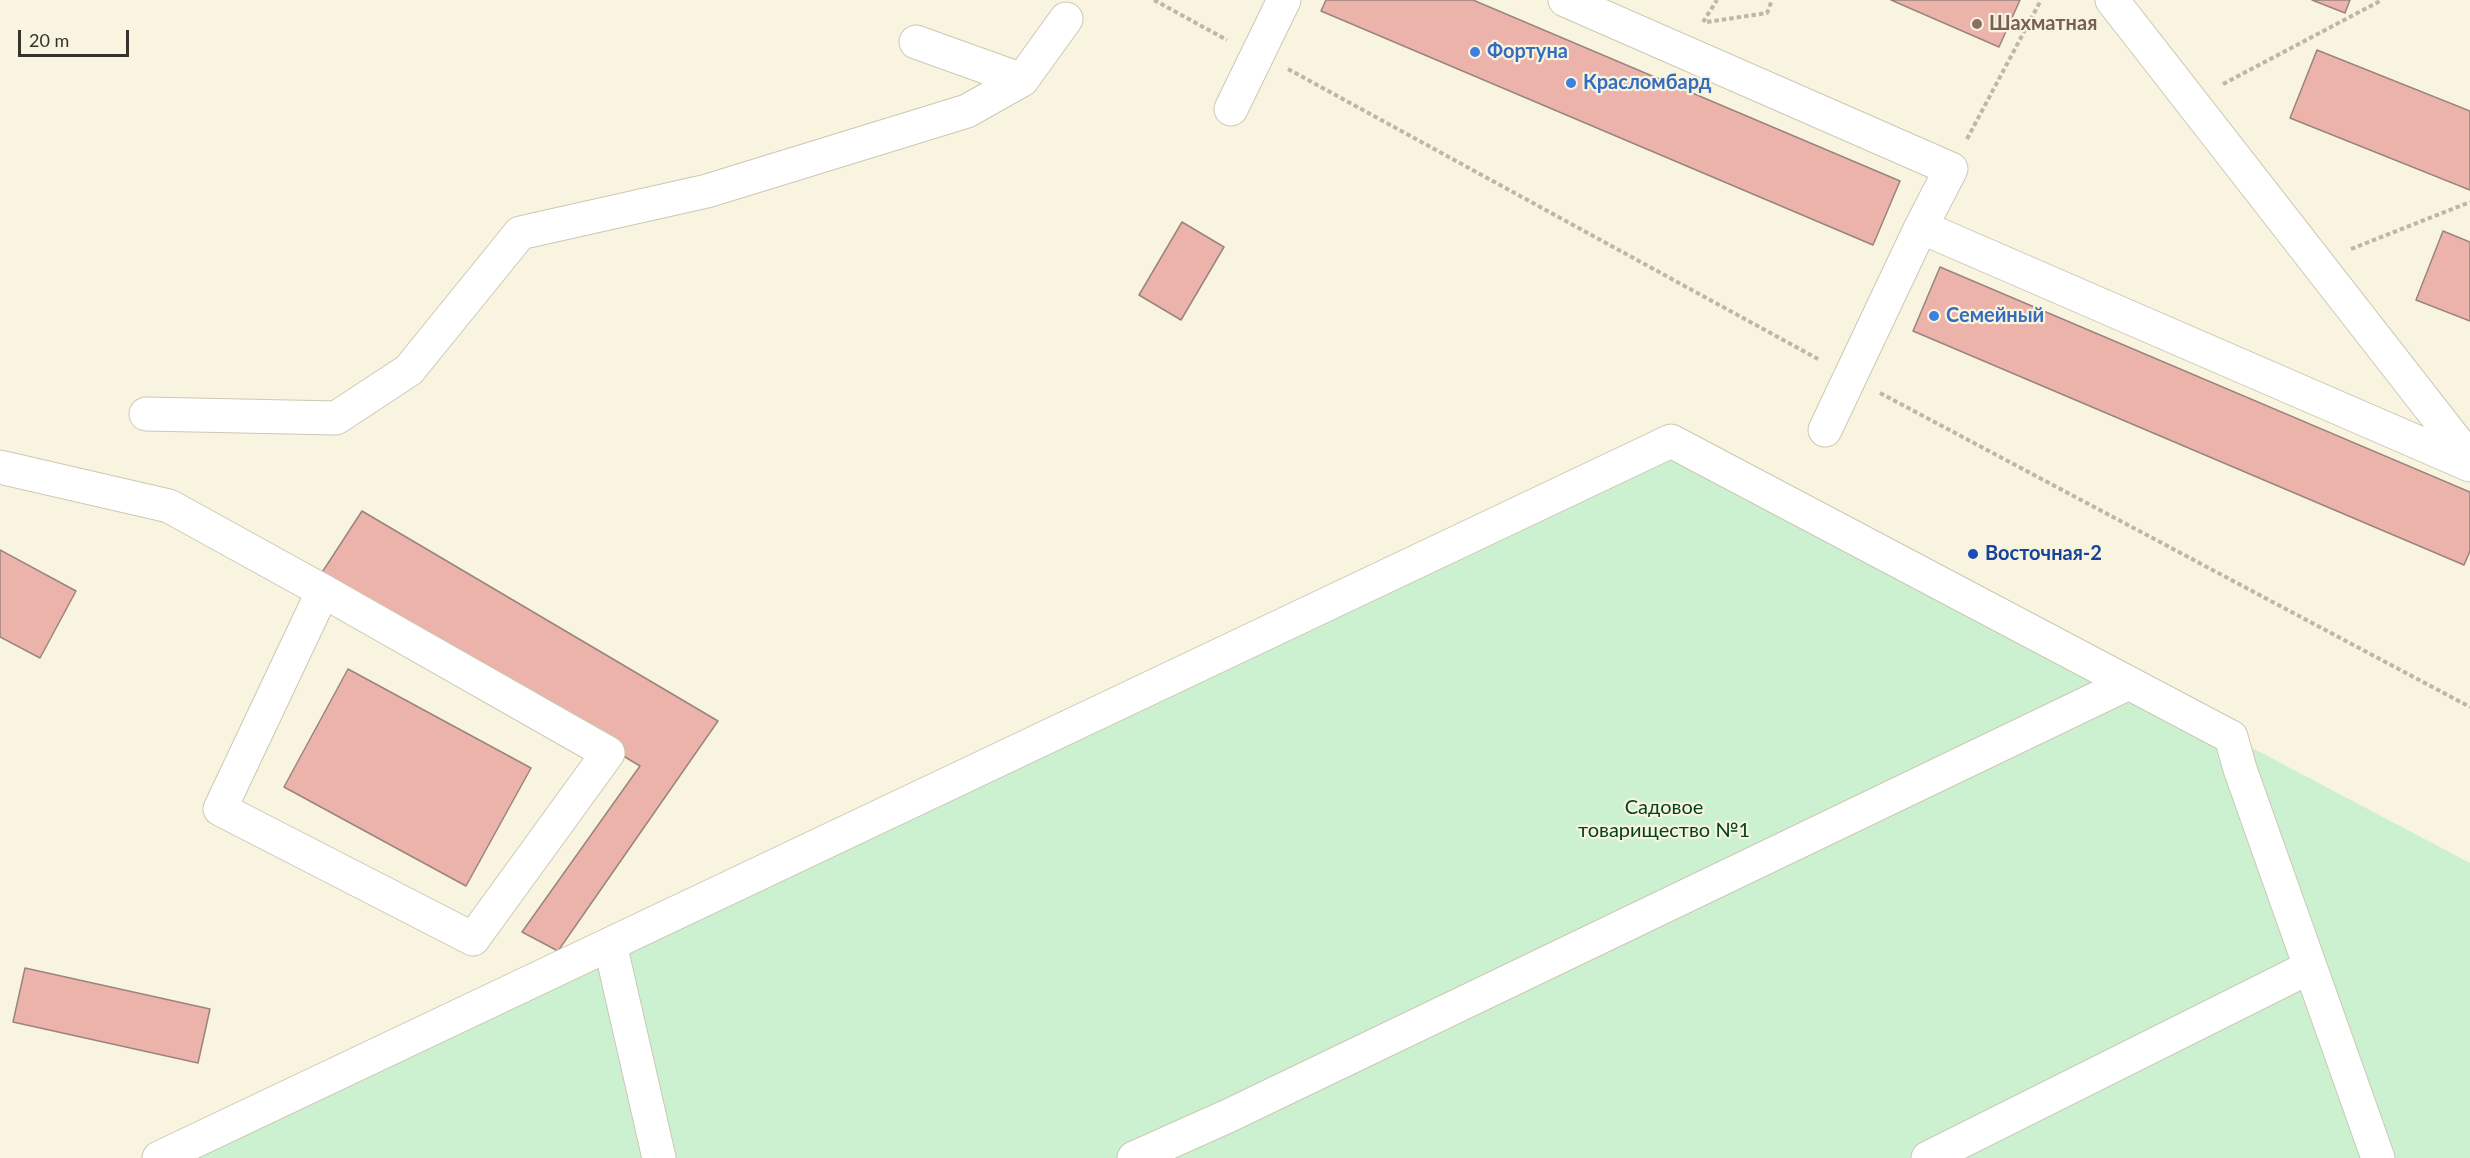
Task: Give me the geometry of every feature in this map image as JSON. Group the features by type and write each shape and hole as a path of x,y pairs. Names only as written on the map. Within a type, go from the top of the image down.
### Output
{"street":[{"path":"1232,109 1284,0"},
{"path":"1565,0 1951,169 1921,227 1825,430"},
{"path":"2112,0 2470,459"},
{"path":"146,414 336,418 410,370 520,233 707,191 967,111 1022,80 1066,19"},
{"path":"916,42 1022,80"},
{"path":"1921,227 2470,465"},
{"path":"159,1158 1671,441 2231,737 2240,769 2378,1158"},
{"path":"0,467 169,506 322,591 608,753 473,939 220,809 322,591"},
{"path":"1134,1158 1239,1111 2129,683"},
{"path":"610,944 659,1158"},
{"path":"1928,1158 2310,967"}],"path":[{"path":"1154,0 1319,85 1850,377 2470,707"},
{"path":"1717,0 1702,23 1767,13 1772,0"},
{"path":"1951,169 2042,0"},
{"path":"2191,101 2382,0"},
{"path":"2317,263 2470,202"}],"green space":[{"name":"Садовое товарищество №1","path":"1671,441 2470,863 2470,1158 159,1158"}],"building":[{"path":"1326,0 1473,0 1900,181 1873,245 1321,11"},
{"name":"Шахматная","path":"1891,0 2020,0 1999,47"},
{"path":"2312,0 2350,0 2345,13"},
{"path":"2317,50 2470,111 2470,190 2290,118"},
{"path":"1182,222 1224,247 1181,320 1139,295"},
{"path":"2443,231 2470,242 2470,321 2416,300"},
{"path":"1940,267 2470,492 2470,551 2464,565 1913,331"},
{"path":"362,511 718,721 558,951 522,932 640,766 321,574"},
{"path":"0,550 76,591 40,658 0,637"},
{"path":"348,669 531,768 466,886 284,787"},
{"path":"25,968 210,1009 198,1063 13,1022"}],"place":[{"name":"Шахматная","path":"1977,24"},
{"name":"Фортуна","path":"1475,52"},
{"name":"Красломбард","path":"1571,83"},
{"name":"Семейный","path":"1934,316"},
{"name":"Восточная-2","path":"1973,554"}]}
